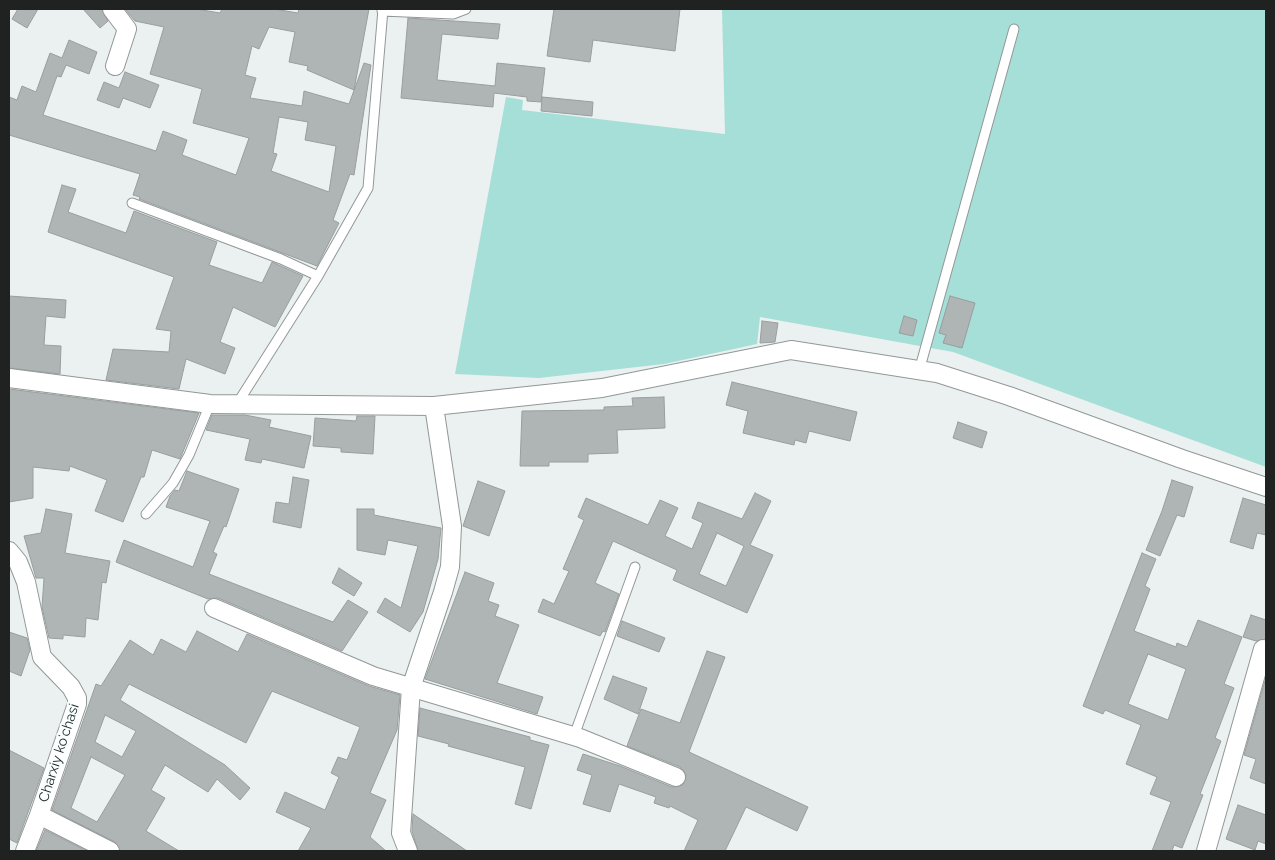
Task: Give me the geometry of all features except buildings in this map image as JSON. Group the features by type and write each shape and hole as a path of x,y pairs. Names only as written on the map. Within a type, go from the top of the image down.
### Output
{"street":[{"path":"112,9 127,29 115,66"},
{"path":"9,378 236,406 434,406 602,388 791,350 937,373 1009,396 1182,459 1266,487"},
{"path":"408,851 403,843 401,833 411,688 450,567 452,526 434,406"},
{"name":"Charxiy koʻchasi","path":"9,551 18,562 26,582 42,657 71,687 77,698 77,704 25,851"},
{"path":"214,608 374,676 574,736 676,777"},
{"path":"1206,851 1263,649"},
{"path":"39,815 110,851"}],"lane":[{"path":"236,406 318,276 368,188 382,10 453,14 466,9"},
{"path":"919,370 1014,28"},
{"path":"132,202 281,259 318,276"},
{"path":"146,514 173,483 189,455 210,404"},
{"path":"574,736 635,567"}],"green space":[{"path":"722,9 1266,9 1266,467 953,352 760,317 757,344 664,364 539,378 455,374 506,97 523,100 522,110 725,134"}]}
